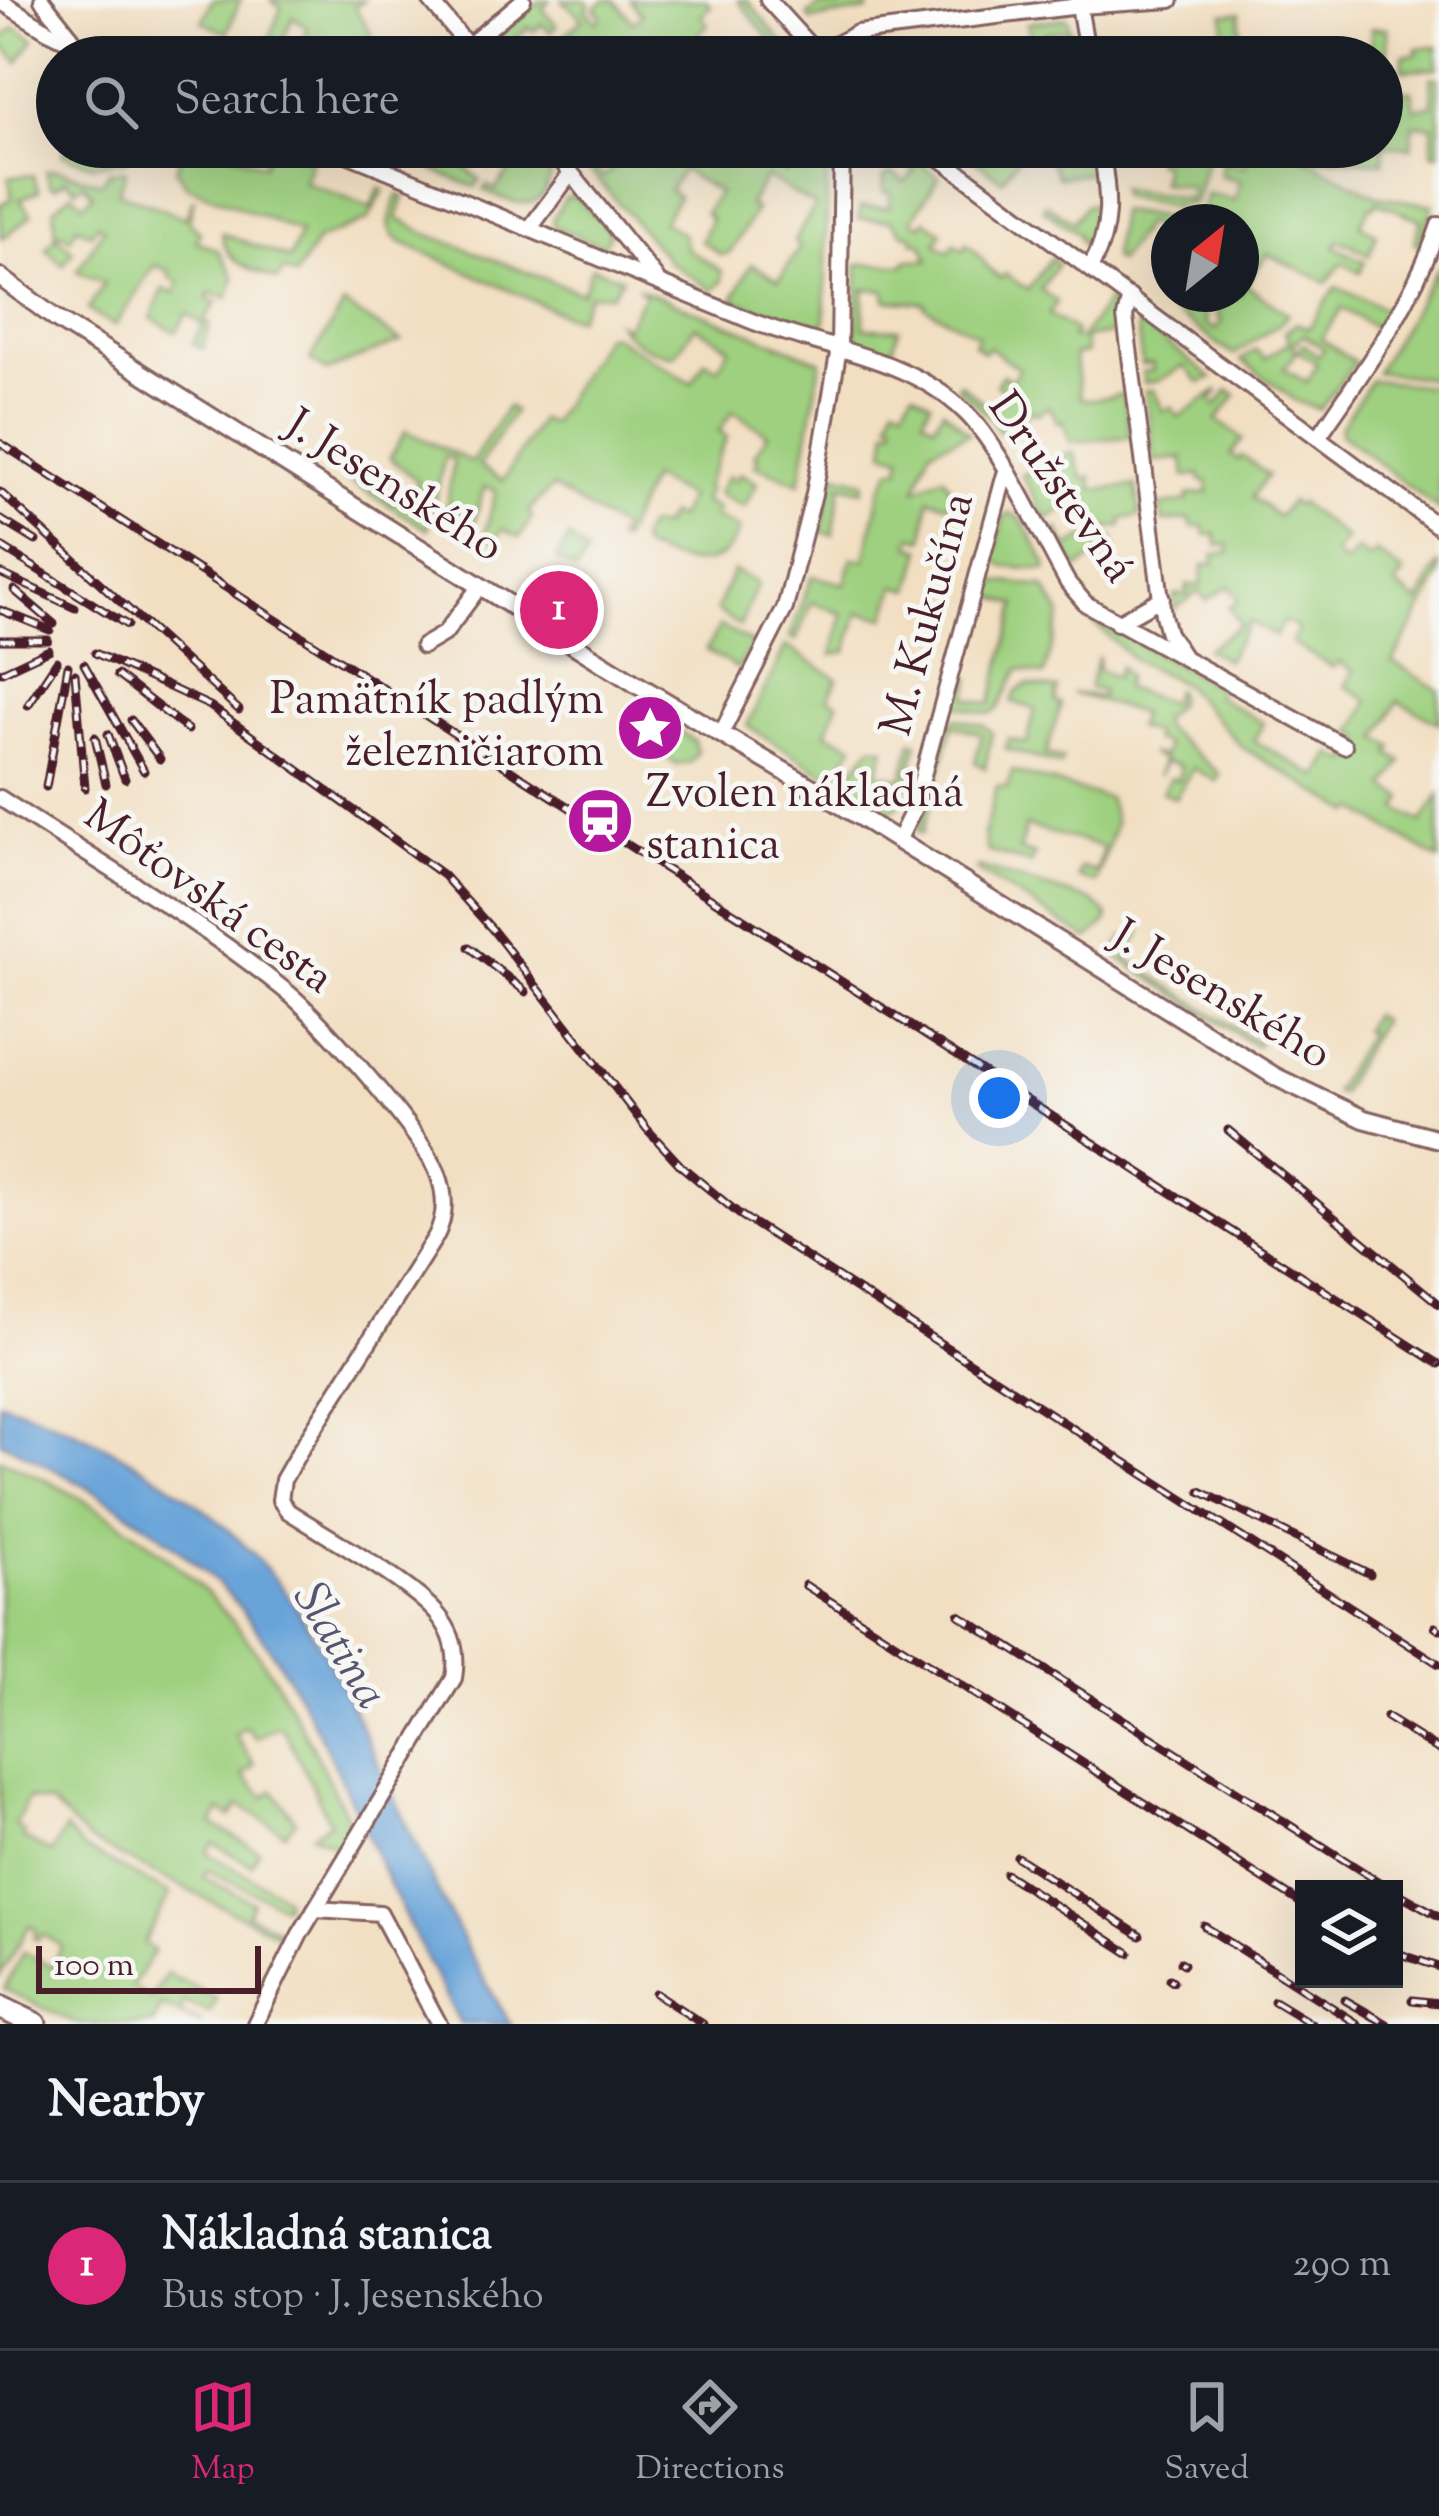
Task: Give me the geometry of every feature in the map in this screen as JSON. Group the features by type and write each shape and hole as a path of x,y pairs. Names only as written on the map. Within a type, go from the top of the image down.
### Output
{"main road":[{"path":"0,2007 35,2024"}],"street":[{"path":"42,0 70,36"},
{"path":"430,0 460,36"},
{"path":"487,36 523,0"},
{"path":"768,0 801,36"},
{"path":"852,36 1079,3 1171,0"},
{"path":"0,2 59,36"},
{"path":"1079,3 1084,36"},
{"name":"Družstevná","path":"380,168 773,329 901,370 953,401 980,429 1079,598 1344,746"},
{"path":"567,168 659,281"},
{"path":"721,734 764,656 793,584 822,452 838,348 842,168"},
{"path":"954,168 1439,527"},
{"path":"1090,268 1105,241 1108,223 1105,168"},
{"path":"530,228 571,173"},
{"path":"1319,436 1403,307 1439,225"},
{"name":"J. Jesenského","path":"0,277 56,319 480,586 1276,1077 1364,1119 1439,1139"},
{"path":"1130,297 1125,317 1162,598 1168,633 1183,657"},
{"name":"M. Kukučína","path":"898,841 914,808 1005,474"},
{"path":"423,646 445,633 480,586"},
{"path":"1118,623 1162,598"},
{"name":"Môťovská cesta","path":"0,798 298,1001 390,1106 436,1171 444,1202 440,1230 299,1452 280,1492 288,1511 425,1601 448,1631 456,1656 454,1678 315,1909"},
{"path":"255,2024 315,1909 380,1912 439,2024"}],"green space":[{"path":"212,0 240,0 227,33 202,22"},
{"path":"271,0 363,0 355,7 372,35 305,36 308,28 293,17 285,36 270,36 281,8"},
{"path":"541,0 550,0 542,8 557,26 550,32 542,24 518,36 498,36"},
{"path":"562,0 586,0 590,5 586,9 597,22 602,17 595,8 604,0 614,0 633,22 642,15 630,0 707,0 711,6 701,15 708,25 700,36 564,36 583,19"},
{"path":"738,0 747,0 776,36 766,36"},
{"path":"845,0 866,0 868,11 811,20 808,15 820,6 838,8"},
{"path":"1240,13 1241,36 1225,36 1224,14"},
{"path":"1067,18 1072,36 1067,30 1030,36 1027,23"},
{"path":"15,27 34,39 18,62 0,41"},
{"path":"1371,28 1387,28 1387,36 1371,36"},
{"path":"1437,47 1438,68 1403,70 1403,55 1417,54 1417,48"},
{"path":"1431,78 1438,78 1439,154 1432,153 1432,126 1413,125 1412,147 1403,146 1403,91 1412,91 1414,108 1432,106"},
{"path":"309,168 304,182 371,208 379,188 384,190 368,220 318,240 295,276 284,270 277,280 234,259 222,233 290,259 300,232 187,186 176,170"},
{"path":"466,168 480,180 475,187 434,171"},
{"path":"512,168 544,168 550,176 546,189 533,202 514,202 483,190 487,185 495,190"},
{"path":"588,168 596,168 603,177 614,168 776,168 786,174 790,168 815,168 827,175 825,323 814,328 733,300 751,264 779,280 800,247 794,242 815,206 766,177 749,205 756,210 730,253 721,255 701,241 711,218 705,213 718,192 682,170 669,190 678,196 663,222 683,234 687,249 722,271 722,282 712,290 671,263"},
{"path":"911,168 927,168 939,177 912,220 921,226 925,220 942,232 936,244 949,252 954,244 963,250 967,244 1001,279 1005,274 1028,290 1051,258 1058,264 1040,289 1057,302 1049,314 1075,331 1071,338 1081,338 1111,302 1116,333 1084,338 1086,353 1074,355 1080,397 1089,400 1124,394 1130,437 1070,442 1063,420 1058,422 1049,406 1037,414 1033,410 999,432 992,419 957,387 960,383 991,409 1005,392 996,384 1003,375 1011,381 1019,369 989,347 984,352 974,344 978,335 925,303 886,300 885,290 864,289 864,328 899,329 892,351 856,340 858,264 905,265 906,260 929,260 921,243 913,242 912,235 904,234 891,220 859,219 860,207 890,207 890,192 883,192 884,177 892,173 905,182 915,171"},
{"path":"986,168 1011,168 1002,180"},
{"path":"1054,168 1093,168 1093,172 1058,177"},
{"path":"1163,168 1204,168 1194,203 1157,204 1121,196 1119,188 1188,199 1190,187 1161,183"},
{"path":"1222,168 1324,168 1377,196 1433,205 1420,245 1414,243 1421,220 1377,202 1370,206 1360,225 1377,234 1369,256 1350,244 1338,241 1335,247 1365,262 1360,272 1343,263 1326,282 1267,254 1259,266 1259,204 1204,204 1207,194 1235,200 1240,181 1220,175"},
{"path":"56,169 101,183 111,170 126,171 118,192 185,218 194,198 189,221 200,232 196,241 218,250 234,277 228,298 210,293 208,300 217,302 204,321 210,324 203,349 193,343 203,325 187,314 176,332 151,318 163,289 175,293 179,282 169,277 170,271 154,265 115,326 88,310 104,283 77,271 104,228 97,224 91,234 77,226 70,239 61,232 57,237 73,251 63,265 46,249 56,237 54,209 72,193 83,204 93,195 84,183 76,189 66,179 56,187 50,185 46,171"},
{"path":"33,175 39,191 20,199 32,215 2,239 0,204 12,199 9,177"},
{"path":"398,195 404,197 397,218 429,235 582,293 592,267 622,278 611,294 589,295 577,318 565,315 401,242 390,226"},
{"path":"576,196 608,230 602,246 553,226 565,198"},
{"path":"1046,204 1073,222 1086,205 1097,204 1096,233 1082,244 1077,233 1043,209"},
{"path":"1119,211 1151,216 1151,226 1146,223 1118,262 1113,258"},
{"path":"1437,269 1439,379 1376,372"},
{"path":"1336,287 1387,310 1376,329 1342,308 1321,339 1355,362 1320,410 1296,401 1241,360 1256,350 1265,359 1290,341 1285,332 1297,323 1308,329","holes":["1304,335 1324,349 1319,356 1303,344 1298,351 1292,346","1298,351 1317,364 1307,382 1284,369"]},
{"path":"637,288 821,361 800,483 755,465 759,459 754,455 768,434 733,411 719,431 727,437 703,502 717,509 714,517 739,529 722,555 711,561 684,562 642,548 647,526 663,526 669,515 678,518 688,497 651,478 621,541 616,540 621,529 552,487 529,512 532,517 520,538 502,529 495,540 484,538 496,490 484,487 473,526 446,508 454,460 445,456 428,530 347,479 350,473 394,502 397,498 405,503 418,481 390,458 406,431 472,462 507,407 514,411 479,466 503,481 540,419 550,424 605,335 692,383 705,361 718,368 730,347 695,326 675,355 650,349 627,334 617,322 626,327 645,293"},
{"path":"1259,294 1288,314 1233,355 1174,312 1200,312 1215,330 1222,320 1216,316 1219,312 1259,312"},
{"path":"344,305 401,341 327,371 310,360"},
{"path":"1141,323 1212,378 1200,383 1184,366 1158,381 1144,383 1143,372 1153,371 1152,364 1142,365 1137,326"},
{"path":"1371,380 1439,387 1439,510 1340,433"},
{"path":"1154,390 1163,411 1172,407 1178,417 1219,390 1211,401 1216,406 1229,390 1236,395 1217,420 1243,439 1231,455 1238,460 1242,456 1268,475 1252,497 1278,517 1290,502 1300,503 1346,538 1334,554 1345,564 1357,550 1370,559 1376,552 1404,574 1395,585 1418,603 1439,563 1439,577 1393,662 1439,690 1439,723 1398,701 1378,738 1393,747 1390,754 1402,762 1386,787 1404,798 1398,809 1422,822 1439,795 1439,860 1242,747 1183,684 1134,660 1087,616 1220,688 1216,696 1263,723 1254,741 1318,777 1332,754 1349,762 1362,738 1353,732 1369,700 1345,686 1353,671 1338,662 1334,668 1291,643 1298,629 1284,621 1275,636 1249,622 1227,660 1206,649 1241,625 1229,607 1239,600 1229,586 1206,600 1199,591 1175,609 1174,595 1187,594 1187,586 1201,585 1203,565 1215,563 1214,555 1230,552 1228,544 1218,546 1215,534 1206,535 1203,526 1192,527 1190,519 1163,522 1160,506 1209,492 1200,475 1185,476 1183,458 1155,461 1145,391"},
{"path":"913,391 931,402 923,418 935,424 943,409 969,433 930,449 916,489 944,476 952,490 948,504 929,499 924,539 912,536 910,545 922,549 911,590 896,586 886,618 859,612 847,651 832,655 843,614 812,602 796,640 790,638 812,576 845,584 852,558 865,560 881,488 892,468 900,469 902,456 885,451 888,428 894,428 895,421 890,420 895,403 904,407"},
{"path":"1073,452 1083,479 1091,477 1094,490 1136,486 1140,516 1122,519 1122,526 1100,529 1089,501 1080,506 1077,502 1046,519 1022,475"},
{"path":"740,473 757,483 744,507 717,494 728,476 736,480"},
{"path":"835,474 865,481 863,490 841,485 833,535 821,532"},
{"path":"1010,513 1021,519 1046,570 1006,567 993,560 1004,517"},
{"path":"1058,529 1068,547 1091,534 1096,542 1113,538 1115,551 1101,553 1077,569 1053,531"},
{"path":"569,538 587,554 576,571 556,560"},
{"path":"733,571 758,583 740,626 716,611"},
{"path":"993,581 1044,587 1061,615 1044,675 1019,669 998,709 990,714 958,706 953,697 959,676 971,679 967,698 991,704 1017,605 982,593"},
{"path":"720,626 753,644 738,669 706,650"},
{"path":"786,646 838,679 828,698 838,703 826,733 854,745 833,779 747,726"},
{"path":"1098,656 1098,670 1116,677 1120,666 1127,676 1124,688 1170,703 1174,689 1177,691 1177,704 1161,720 1163,727 1220,774 1216,781 1193,768 1175,798 1162,792 1170,778 1178,780 1181,766 1165,762 1158,776 1162,760 1150,754 1163,757 1166,744 1153,740 1154,733 1136,728 1140,713 1071,693 1101,697 1102,691 1089,688"},
{"path":"1027,685 1057,689 1055,702 1061,704 1046,754 1063,759 1060,765 1006,749 1008,739 1027,744 1035,709 1012,702"},
{"path":"653,718 694,741 697,753 690,762 677,765 644,742 643,725"},
{"path":"957,718 992,732 985,768 975,762 982,734 953,725 922,834 917,832 945,723"},
{"path":"912,741 918,743 902,800 895,809 880,808 842,784 872,746 885,748 878,773 902,779"},
{"path":"1012,771 1109,799 1115,824 1096,883 1078,878 1081,868 1097,872 1103,847 1026,826 1019,850 1035,855 1031,864 987,851 984,834 997,786 1007,788"},
{"path":"976,870 1092,901 1108,921 1088,939"},
{"path":"1141,931 1127,959 1259,1043 1255,1046 1117,957 1124,937"},
{"path":"1372,1015 1381,1020 1340,1094 1334,1092 1368,1033 1363,1030"},
{"path":"0,1459 119,1522 189,1576 221,1608 275,1680 352,1827 340,1848 312,1834 330,1822 279,1726 256,1738 246,1727 235,1735 255,1765 243,1775 264,1797 273,1790 296,1821 285,1833 239,1805 231,1817 220,1810 212,1824 259,1851 251,1865 213,1843 207,1853 286,1901 283,1906 207,1870 203,1877 253,1902 247,1914 288,1934 285,1938 90,1841 50,1803 28,1799 15,1826 24,1832 23,1838 52,1853 65,1829 84,1849 170,1894 144,1943 154,1951 132,1987 151,1999 167,1973 217,1999 210,2013 184,2002 180,2013 202,2024 162,2006 153,2024 77,2024 4,1989 24,1952 51,1966 62,1946 42,1934 34,1938 36,1929 30,1925 0,1976"}],"water":[{"path":"0,1402 80,1434 158,1476 259,1560 307,1624 343,1688 452,1919 511,2024 460,2024 316,1728 269,1646 242,1610 189,1557 138,1519 0,1441"}],"railway":[{"path":"0,443 1439,1364"},
{"path":"0,492 239,710"},
{"path":"0,519 36,541"},
{"path":"0,546 127,625"},
{"path":"0,573 75,608"},
{"path":"14,590 54,624"},
{"path":"0,610 50,630"},
{"path":"0,640 48,640"},
{"path":"2,672 49,650"},
{"path":"95,653 210,706 443,875 492,929 647,1129 681,1166 739,1214 1439,1664"},
{"path":"28,705 57,661"},
{"path":"84,664 144,771"},
{"path":"46,787 68,666"},
{"path":"75,674 85,788"},
{"path":"117,675 188,730"},
{"path":"131,720 160,759"},
{"path":"108,734 125,779"},
{"path":"95,737 106,784"},
{"path":"469,947 526,992"},
{"path":"1228,1130 1439,1304"},
{"path":"1200,1491 1370,1574"},
{"path":"805,1585 1295,1899"},
{"path":"959,1615 1376,1880"},
{"path":"1435,1627 1439,1630"},
{"path":"1386,1717 1439,1750"},
{"path":"1017,1857 1140,1936"},
{"path":"1006,1874 1129,1953"},
{"path":"1403,1896 1439,1916"},
{"path":"1204,1926 1358,2024"},
{"path":"1403,1955 1439,1967"},
{"path":"655,1993 703,2024"},
{"path":"1345,2000 1387,2024"},
{"path":"1412,2000 1439,2003"},
{"path":"1274,2001 1312,2024"}],"place":[{"name":"Nákladná stanica","path":"559,610"},
{"name":"Pamätník padlým železničiarom","path":"650,728"},
{"name":"Zvolen nákladná stanica","path":"600,821"}],"water label":[{"name":"Slatina","path":"338,1647"}]}
